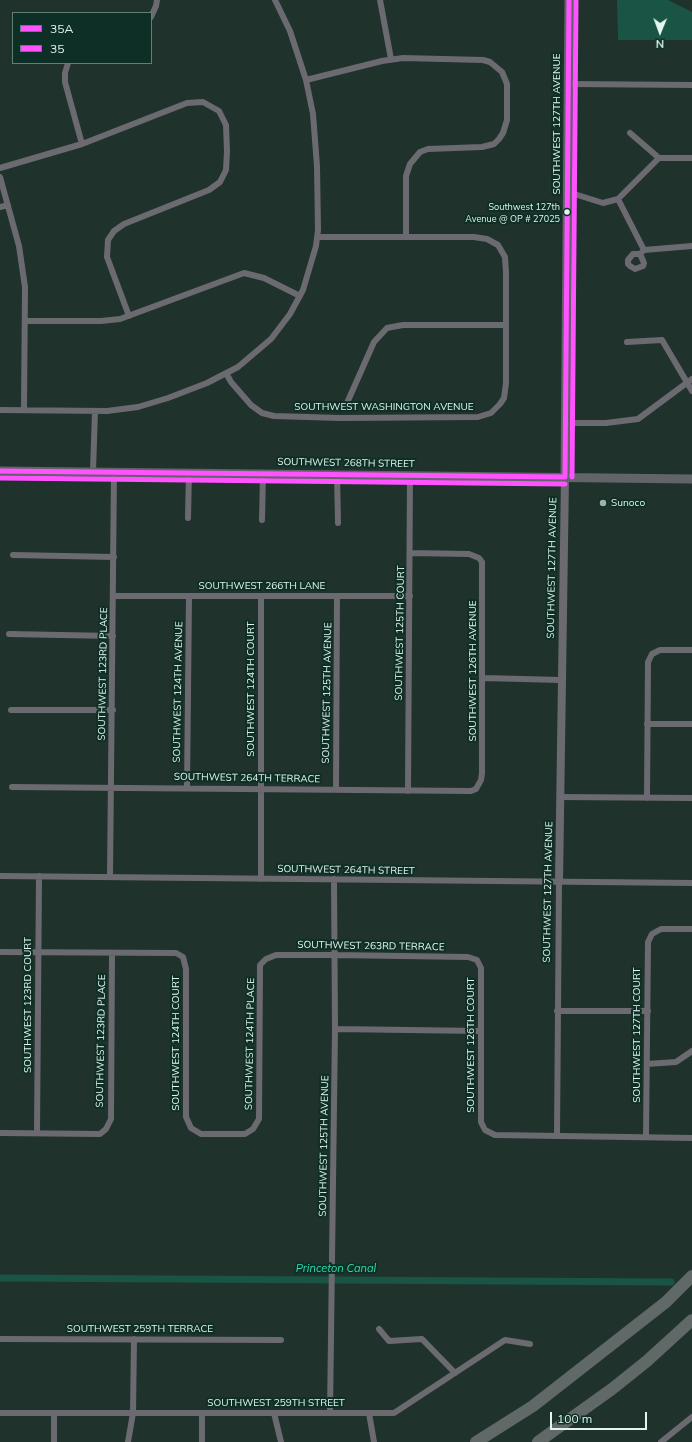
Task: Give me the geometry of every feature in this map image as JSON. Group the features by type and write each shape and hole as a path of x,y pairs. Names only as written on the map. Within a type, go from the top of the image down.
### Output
{"highway":[{"path":"476,1442 532,1406 666,1302 692,1276"},
{"path":"538,1442 612,1389 647,1361 692,1320"}],"main road":[{"name":"SOUTHWEST 127TH AVENUE","path":"565,477 569,0"},
{"name":"SOUTHWEST 268TH STREET","path":"0,471 692,479"}],"street":[{"path":"152,15 157,0"},
{"path":"0,410 95,411 123,409 152,403 185,392 226,373 250,358 271,339 290,314 300,296 313,260 318,237 315,139 313,114 306,80 290,31 275,0"},
{"path":"380,0 391,59"},
{"path":"306,80 391,59 483,60 498,67 506,78 506,126 504,133 494,144 474,148 428,149 420,152 410,164 406,176 406,237"},
{"path":"68,64 65,73 65,82 82,144"},
{"path":"568,84 692,85"},
{"path":"0,168 82,144 194,102 203,102 213,107 222,115 226,125 227,164 224,176 216,186 124,224 110,235 107,244 107,257 129,316"},
{"path":"630,133 659,158 692,158"},
{"path":"568,192 603,204 618,199 659,158"},
{"path":"0,177 22,261 26,321 24,410"},
{"path":"618,199 642,252 692,246"},
{"path":"0,208 8,205"},
{"name":"SOUTHWEST WASHINGTON AVENUE","path":"226,373 231,382 250,405 262,413 274,416 347,418 485,416 496,410 506,391 506,265 502,251 498,246 480,237 318,237"},
{"path":"26,321 107,321 129,316 244,273 264,278 300,296"},
{"path":"347,403 374,342 387,328 403,325 506,325"},
{"path":"627,342 662,340 692,392"},
{"path":"566,422 606,423 638,419 692,379"},
{"path":"94,471 95,411"},
{"name":"SOUTHWEST 123RD PLACE","path":"110,877 113,710 114,472"},
{"path":"188,518 189,472"},
{"path":"262,520 264,473"},
{"path":"337,474 338,523"},
{"name":"SOUTHWEST 125TH COURT","path":"408,791 411,553 410,475"},
{"name":"SOUTHWEST 127TH AVENUE","path":"557,1136 557,1011 565,477"},
{"name":"SOUTHWEST 126TH AVENUE","path":"411,553 469,554 479,558 484,569 482,773 479,784"},
{"path":"13,555 114,557"},
{"name":"SOUTHWEST 266TH LANE","path":"114,596 410,596"},
{"name":"SOUTHWEST 124TH AVENUE","path":"187,788 189,596"},
{"name":"SOUTHWEST 124TH COURT","path":"261,596 261,879"},
{"name":"SOUTHWEST 125TH AVENUE","path":"336,790 338,596"},
{"path":"9,634 113,636"},
{"path":"647,798 647,667 652,654 660,650 692,650"},
{"path":"483,678 562,680"},
{"path":"11,710 113,710"},
{"path":"647,724 692,724"},
{"name":"SOUTHWEST 264TH TERRACE","path":"12,787 112,786 471,791 479,784"},
{"path":"560,797 692,798"},
{"name":"SOUTHWEST 264TH STREET","path":"0,876 692,883"},
{"name":"SOUTHWEST 123RD COURT","path":"37,1134 39,876"},
{"name":"SOUTHWEST 125TH AVENUE","path":"330,1413 333,1293 335,1029 334,879"},
{"name":"SOUTHWEST 127TH COURT","path":"646,1137 648,942 652,934 661,929 692,929"},
{"path":"0,952 112,953"},
{"name":"SOUTHWEST 123RD PLACE","path":"37,1134 100,1134 106,1129 110,1119 112,953"},
{"name":"SOUTHWEST 124TH COURT","path":"112,953 176,953 183,957 186,969 186,1116 191,1128 201,1134 245,1134 253,1129"},
{"name":"SOUTHWEST 263RD TERRACE","path":"266,959 276,955 334,955 468,957 477,960"},
{"name":"SOUTHWEST 124TH PLACE","path":"253,1129 259,1119 260,965 266,959"},
{"name":"SOUTHWEST 126TH COURT","path":"477,960 482,968 481,1122 485,1130 495,1135 557,1136"},
{"path":"557,1011 648,1011"},
{"path":"335,1029 481,1031"},
{"path":"647,1064 676,1062 692,1052"},
{"path":"0,1133 37,1134"},
{"path":"557,1136 692,1138"},
{"path":"379,1329 388,1341 422,1339 455,1373"},
{"name":"SOUTHWEST 259TH TERRACE","path":"0,1339 280,1340"},
{"path":"128,1442 132,1413 134,1339"},
{"name":"SOUTHWEST 259TH STREET","path":"0,1413 394,1413 505,1340 530,1344"},
{"path":"54,1413 54,1442"},
{"path":"202,1413 202,1442"},
{"path":"274,1413 281,1442"},
{"path":"369,1413 374,1442"},
{"path":"661,1442 692,1417"}],"shaded area":[{"path":"617,0 668,0 692,12 692,40 618,40"}],"waterway":[{"name":"Princeton Canal","path":"0,1278 671,1282"}],"transit line":[{"name":"35A","path":"565,477 569,0"},
{"name":"35","path":"572,477 576,0"},
{"name":"35A","path":"0,471 565,477"},
{"name":"35","path":"0,478 565,484"}],"place":[{"name":"Southwest 127th Avenue @ OP # 27025","path":"567,212"},
{"name":"Sunoco","path":"603,503"}]}
